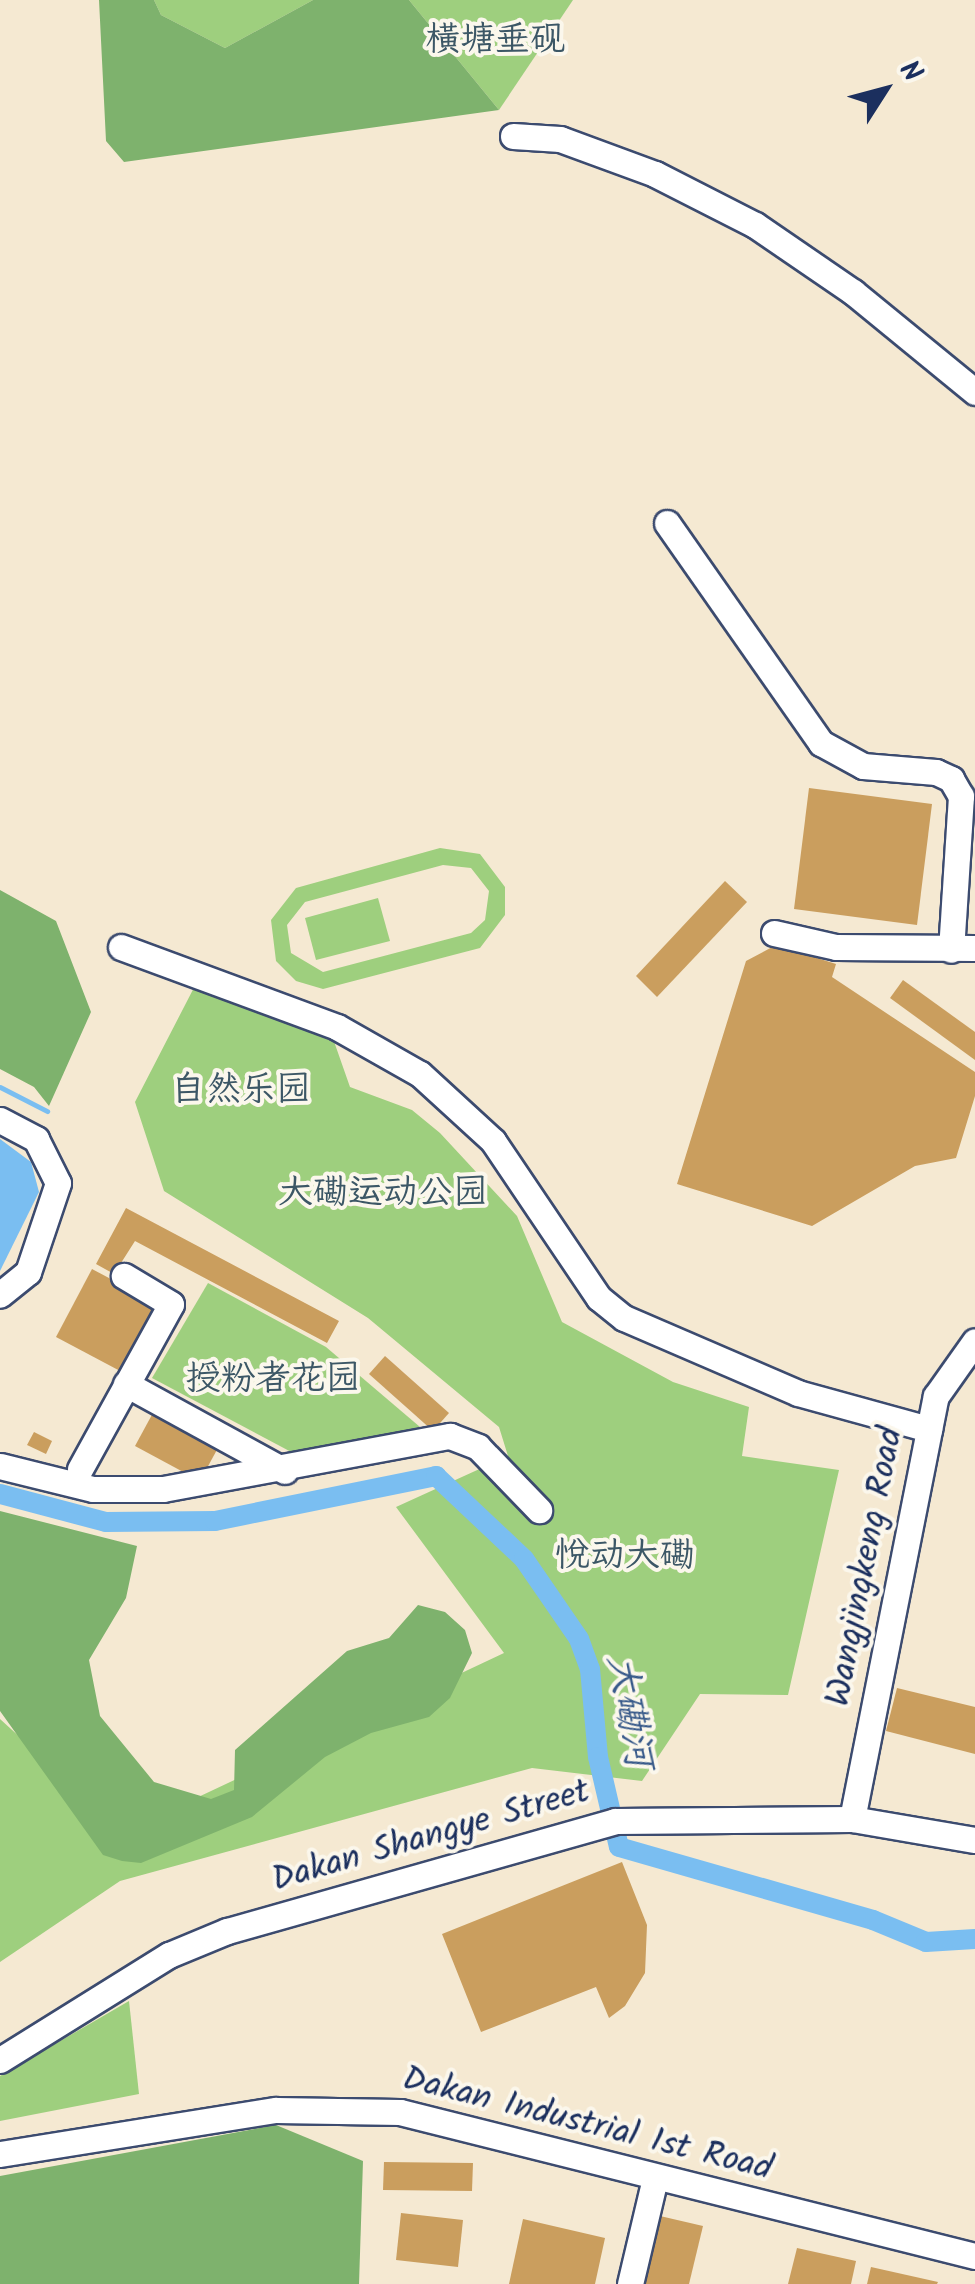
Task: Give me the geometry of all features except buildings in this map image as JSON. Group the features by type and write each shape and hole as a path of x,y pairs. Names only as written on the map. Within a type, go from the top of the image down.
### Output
{"street":[{"path":"514,136 576,145 655,174 755,224 853,292 975,392"},
{"path":"667,523 821,743 863,766 936,772 951,779 961,796 963,949 836,947 774,932"},
{"path":"121,947 336,1027 420,1074 493,1141 599,1298 624,1318 798,1394 929,1429"},
{"path":"0,1120 36,1139 58,1183 28,1272 0,1295"},
{"path":"80,1469 171,1304 124,1276"},
{"name":"Wangjingkeng Road","path":"852,1819 936,1396 975,1341"},
{"path":"126,1384 285,1471"},
{"path":"0,1466 126,1490 285,1471 450,1436 478,1447 539,1510"},
{"name":"Dakan Shangye Street","path":"0,2060 169,1955 227,1931 514,1846 614,1821 852,1819 975,1840"},
{"name":"Dakan Industrial 1st Road","path":"0,2154 245,2114 354,2108 431,2117 655,2178 975,2256"},
{"path":"630,2284 655,2178"}],"green space":[{"path":"99,0 154,0 161,15 225,48 313,0 409,0 499,110 124,162 106,141"},
{"path":"154,0 313,0 225,48 161,15"},
{"name":"横塘垂砚","path":"409,0 573,0 499,110"},
{"path":"440,848 480,854 505,887 505,915 480,948 323,989 296,981 276,961 271,920 296,888","holes":["443,865 471,868 489,891 485,920 471,933 323,972 291,953 287,925 305,902"]},
{"path":"0,890 56,921 91,1012 49,1106 34,1087 0,1069"},
{"path":"378,898 390,941 316,960 305,918"},
{"name":"悦动大磡","path":"200,976 330,1030 350,1087 412,1110 440,1133 517,1216 562,1322 673,1382 749,1407 742,1456 839,1470 788,1695 700,1694 642,1781 532,1768 120,1881 0,1962 0,1719 124,1832 504,1653 396,1507 508,1456 499,1427 368,1318 164,1191 135,1102"},
{"name":"授粉者花园","path":"208,1283 326,1347 420,1427 295,1454 152,1378"},
{"path":"0,1511 137,1546 126,1598 89,1660 100,1716 154,1782 211,1799 234,1790 235,1750 347,1651 389,1638 418,1605 445,1612 465,1630 472,1653 450,1698 429,1717 371,1733 325,1757 252,1817 141,1863 122,1861 103,1855 0,1711"},
{"path":"129,2001 139,2094 0,2121 0,2076"},
{"path":"276,2125 363,2161 359,2284 0,2284 0,2176"}],"water":[{"path":"0,1139 31,1162 39,1192 0,1271"}],"waterway":[{"path":"0,1087 47,1111"},
{"name":"大磡河","path":"0,1494 106,1522 215,1521 436,1476 524,1559 579,1639 590,1669 598,1757 619,1847 873,1920 926,1942 975,1939"}],"park label":[{"name":"自然乐园","path":"241,1091"},
{"name":"大磡运动公园","path":"383,1194"}]}
